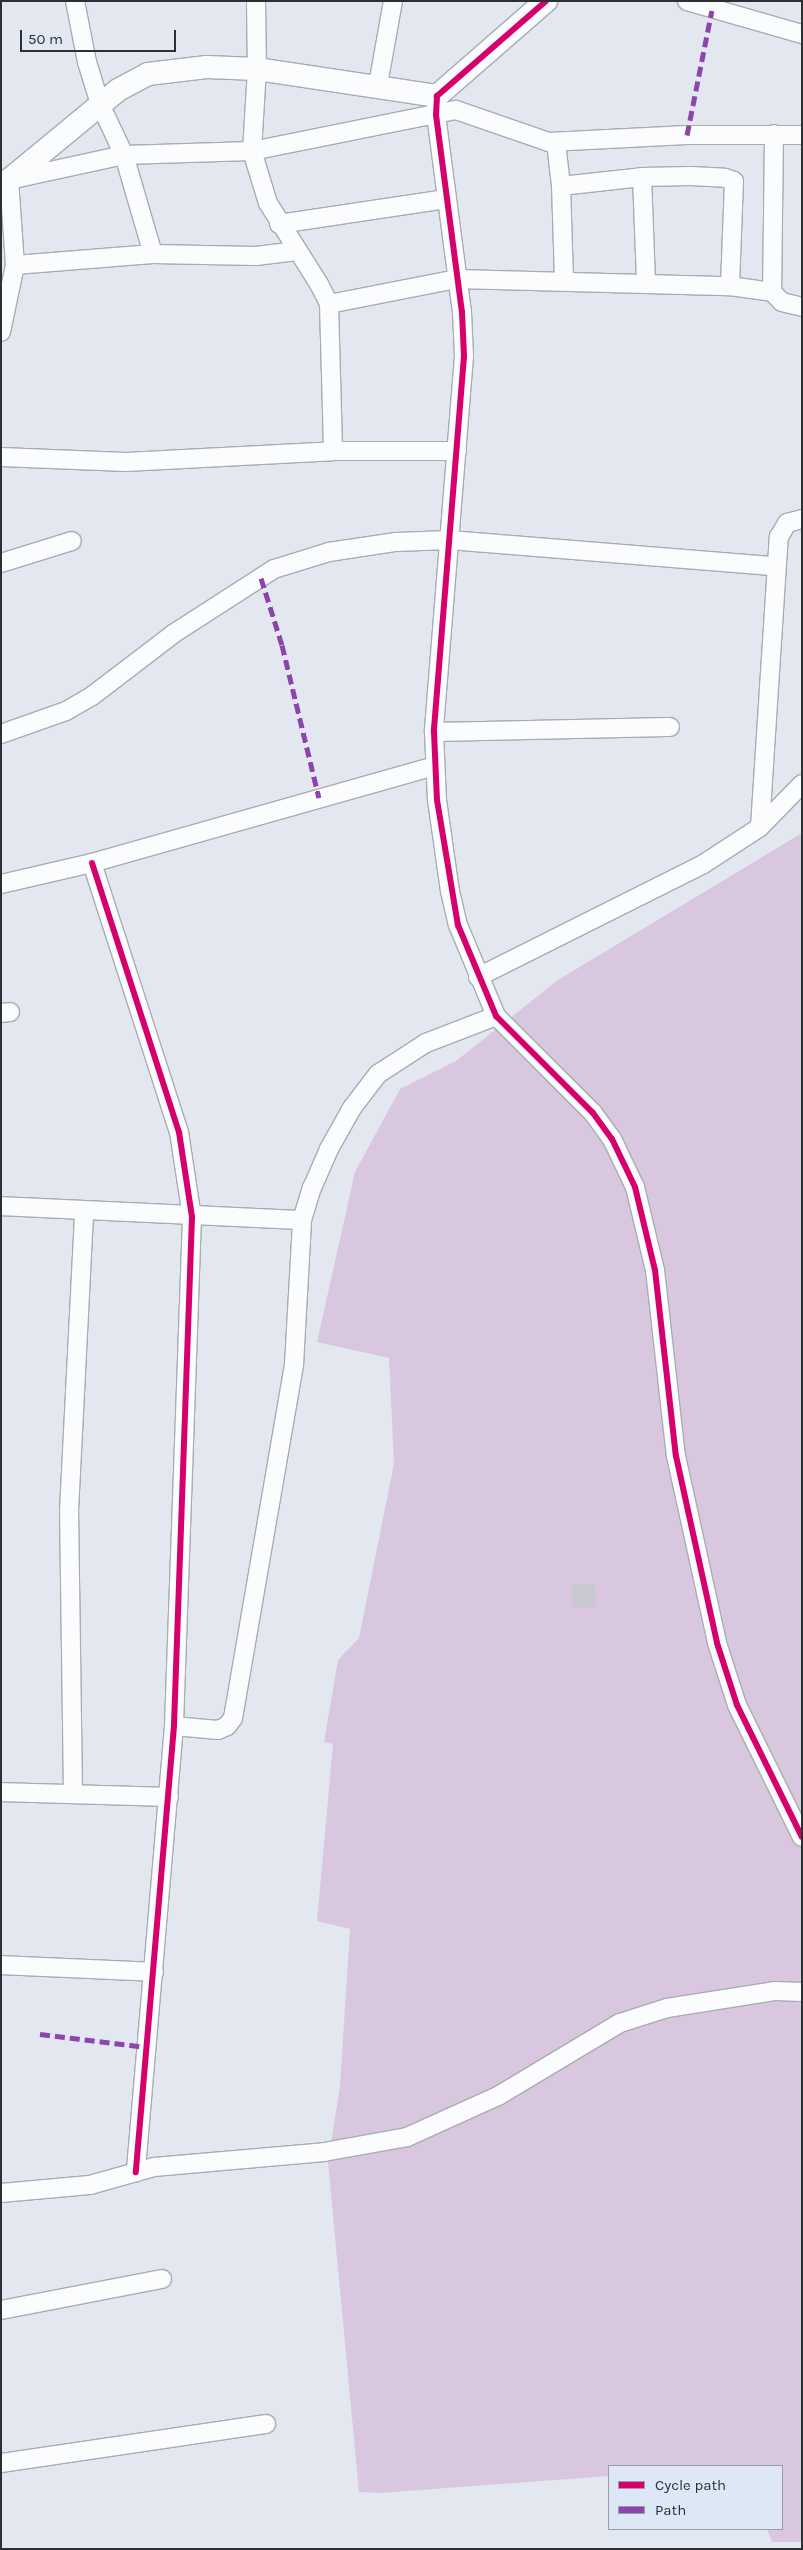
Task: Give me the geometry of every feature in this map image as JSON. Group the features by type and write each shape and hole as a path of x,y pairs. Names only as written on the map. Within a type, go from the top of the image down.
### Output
{"street":[{"path":"75,1 87,62 100,104 124,154 153,254"},
{"path":"256,1 257,69 252,151 260,184 279,224 298,251 328,304 333,451"},
{"path":"378,85 393,1"},
{"path":"5,182 124,154 252,151 437,106 546,1"},
{"path":"687,1 802,34"},
{"path":"5,182 100,104 148,74 207,67 257,69 378,85 437,106 472,113 529,136 556,142 774,134 802,135"},
{"path":"437,106 464,356 434,732 434,766 450,891 458,926 496,1016 593,1113 612,1140 635,1187 655,1270 676,1456 717,1643 737,1705 802,1837"},
{"path":"772,292 774,134"},
{"path":"556,142 561,186 564,280"},
{"path":"561,186 642,177 719,177 734,181 730,286"},
{"path":"642,177 646,283"},
{"path":"1,332 15,265 5,182"},
{"path":"279,224 446,199"},
{"path":"15,265 153,254 256,256 298,251"},
{"path":"328,304 457,279 564,280 730,286 772,292 782,302 802,307"},
{"path":"1,457 126,462 333,451 457,451"},
{"path":"760,827 775,566 782,529 792,520 802,519"},
{"path":"1,734 66,711 92,696 173,634 284,564 366,545 449,540 775,566"},
{"path":"1,563 72,541"},
{"path":"434,732 670,727"},
{"path":"1,884 92,863 434,766"},
{"path":"478,976 702,865 760,827 802,784"},
{"path":"92,863 179,1132 192,1217 174,1726 136,2172"},
{"path":"174,1726 218,1730 227,1726 233,1718 294,1365 302,1220 312,1188 329,1150 352,1108 378,1074 426,1043 496,1016"},
{"path":"1,1206 192,1217 302,1220"},
{"path":"73,1793 69,1511 84,1210"},
{"path":"1,1792 73,1793 169,1798"},
{"path":"1,1966 154,1972"},
{"path":"1,2193 90,2186 154,2167 324,2152 407,2137 498,2096 620,2023 667,2008 776,1991 802,1992"},
{"path":"1,2310 162,2279"},
{"path":"1,2463 266,2424"}],"shaded area":[{"path":"802,833 802,2542 772,2542 767,2530 783,2530 783,2465 608,2465 608,2476 380,2493 359,2492 328,2162 340,2086 350,1929 317,1921 333,1744 324,1742 338,1660 359,1638 394,1464 389,1358 317,1342 355,1172 400,1089 456,1061 558,980"}],"building":[{"path":"595,1584 596,1607 573,1608 572,1585"}],"marked path":[{"path":"687,135 712,10"},
{"path":"261,578 282,645 319,798"},
{"path":"40,2034 146,2047"}],"cycle path":[{"path":"546,1 437,96 436,115 462,312 464,356 434,732 437,800 458,925 496,1016 593,1113 612,1139 635,1187 655,1270 676,1456 717,1643 737,1705 802,1837"},
{"path":"92,863 179,1132 192,1217 174,1726 136,2172"}]}
